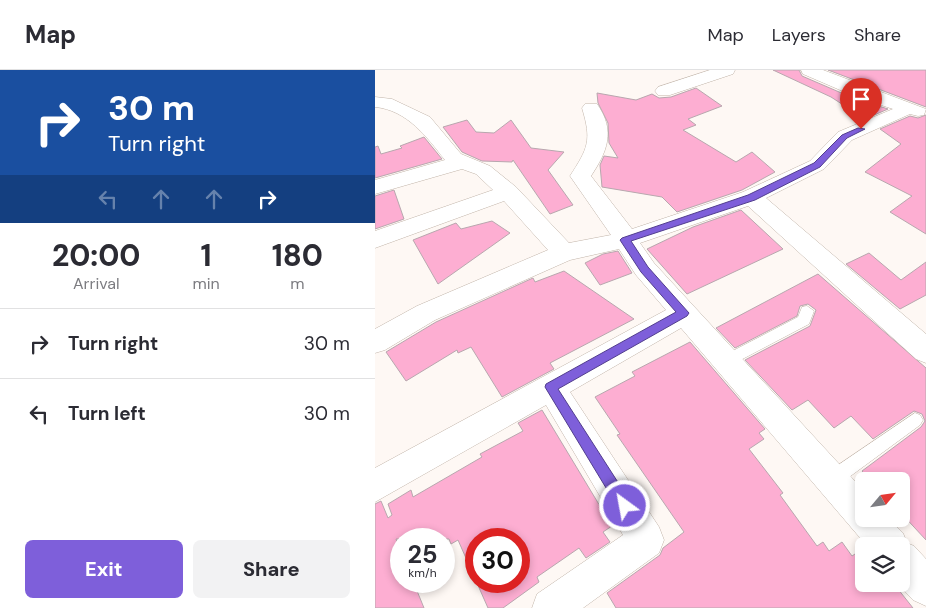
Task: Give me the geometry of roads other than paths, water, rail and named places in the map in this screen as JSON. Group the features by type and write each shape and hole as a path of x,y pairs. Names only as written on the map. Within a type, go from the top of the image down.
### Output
{"street":[{"path":"664,91 727,70"},
{"path":"809,70 860,92 918,111"},
{"path":"375,102 395,107 423,121 454,158 483,170 508,192 563,253"},
{"path":"591,108 600,134 595,155 580,176 619,226 625,240 645,270 855,507"},
{"path":"375,342 425,313 563,253 625,240 751,198 817,165 845,136 918,111"},
{"path":"375,187 462,162"},
{"path":"375,240 508,192"},
{"path":"751,198 926,351"},
{"path":"375,486 684,313"},
{"path":"551,387 646,540 551,608"}],"lane":[{"path":"726,361 804,320 807,311"},
{"path":"831,480 915,420"}]}
